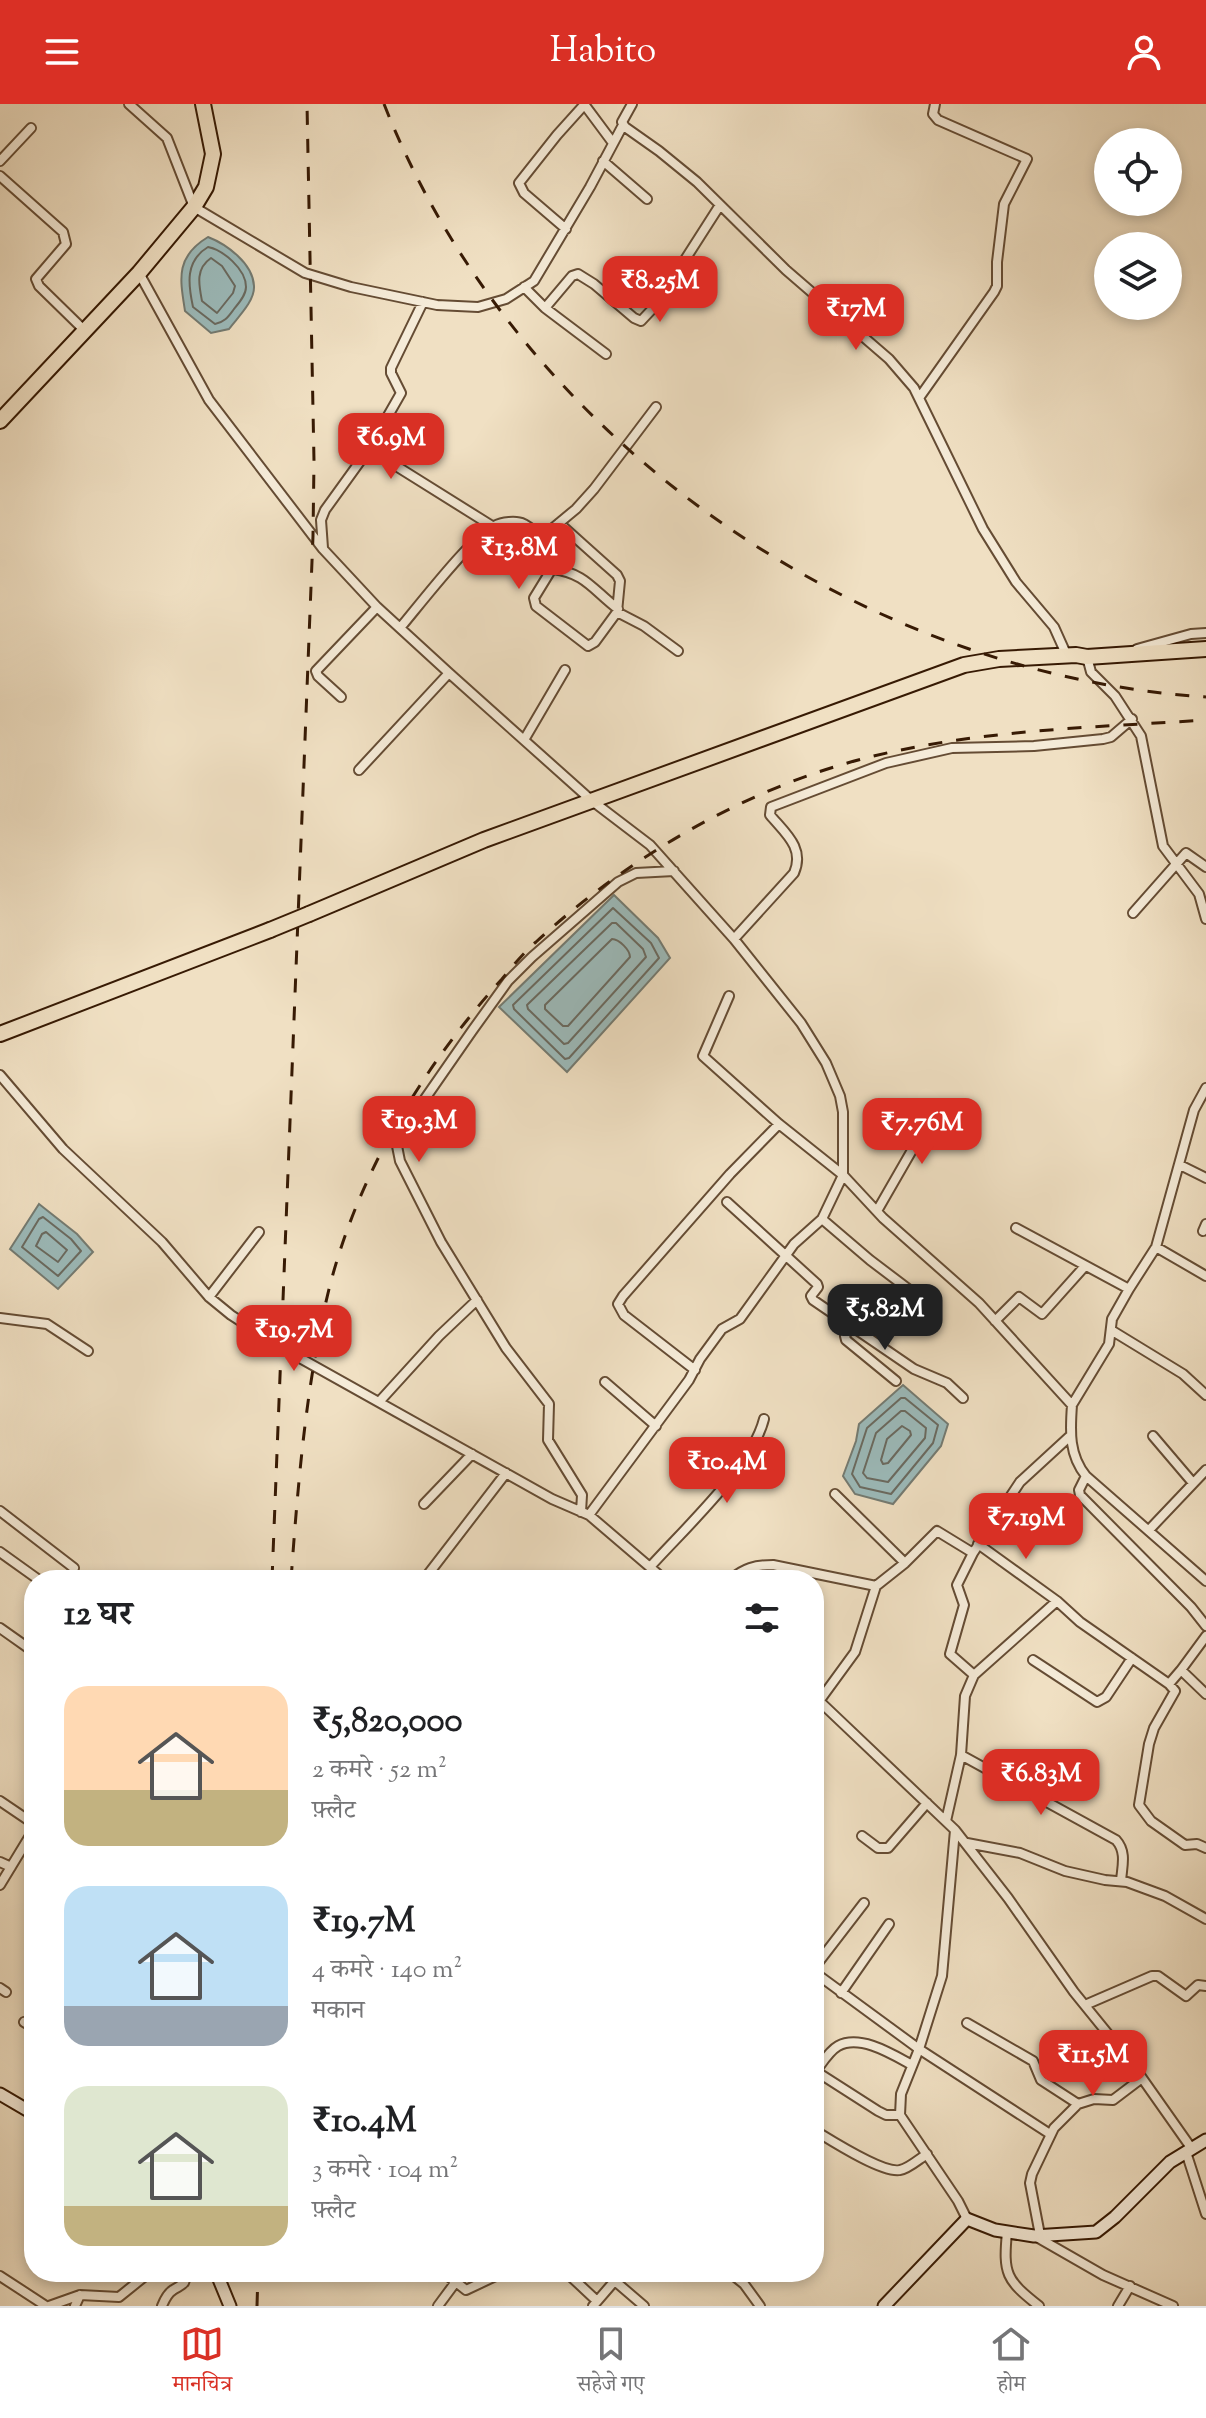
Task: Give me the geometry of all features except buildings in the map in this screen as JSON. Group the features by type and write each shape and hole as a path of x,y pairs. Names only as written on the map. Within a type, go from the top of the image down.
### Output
{"highway":[{"path":"0,421 139,273 194,207 206,187 213,154 203,104"},
{"path":"0,1034 270,930 484,840 964,665 999,659 1206,649"}],"street":[{"path":"129,104 167,138 194,207 310,275 423,302 478,307 506,299 534,281 566,229 632,104"},
{"path":"919,398 997,286 1004,204 1027,159 938,120 933,114 935,104"},
{"path":"566,229 524,193 519,183 584,105 613,143"},
{"path":"623,125 659,151 720,205 786,270 889,359 914,388 983,529 1016,582 1054,627 1067,656"},
{"path":"0,161 31,128"},
{"path":"603,161 647,199"},
{"path":"0,176 63,232 66,244 36,279 39,286 84,330"},
{"path":"545,308 572,276 578,274 641,321 656,305 720,205"},
{"path":"139,273 209,400 323,549 377,607 449,673 591,800 650,845 734,939 801,1023 826,1063 840,1096 843,1175 822,1219 794,1244 740,1319 722,1329 656,1426 585,1514"},
{"path":"524,287 545,308 606,354"},
{"path":"323,549 321,520 325,510 369,449 401,393 391,368 423,302"},
{"path":"656,407 594,489 541,538 540,554 553,569 571,571 584,578 617,610 678,651"},
{"path":"369,449 492,526"},
{"path":"400,628 475,541 492,526 523,523 541,538"},
{"path":"553,569 533,603 584,644 592,645 617,610 620,581 559,523"},
{"path":"341,697 316,672 377,607"},
{"path":"1112,655 1191,634 1206,633"},
{"path":"1087,657 1091,672 1115,696 1141,736 1163,846 1199,894 1206,919"},
{"path":"524,740 565,670"},
{"path":"359,770 449,673"},
{"path":"734,939 794,873 799,861 794,844 770,815 771,807 886,763 961,747 1034,746 1103,739 1111,737 1132,719"},
{"path":"1133,913 1187,853 1206,867"},
{"path":"585,1514 582,1495 548,1440 549,1404 506,1348 441,1242 397,1153 399,1140 508,981 618,882 636,873 674,871"},
{"path":"729,996 703,1056 779,1124 843,1175 877,1211 979,1303 1072,1405"},
{"path":"0,1075 63,1149 162,1242 209,1297 240,1323 585,1514 653,1570"},
{"path":"1206,1088 1194,1110 1156,1247 1112,1319 1109,1344 1072,1405 1069,1437 1078,1466 1086,1476 1206,1581"},
{"path":"877,1211 938,1105"},
{"path":"695,1370 624,1315 618,1304 730,1174 779,1124"},
{"path":"1180,1165 1206,1178"},
{"path":"727,1202 818,1285 811,1296 813,1300 914,1369 947,1383 963,1398"},
{"path":"822,1219 936,1310"},
{"path":"1016,1228 1129,1289"},
{"path":"209,1297 259,1232"},
{"path":"1156,1247 1206,1276"},
{"path":"995,1321 1019,1297 1042,1314 1085,1266"},
{"path":"379,1402 439,1336 477,1300"},
{"path":"0,1318 47,1324 88,1351"},
{"path":"851,1326 846,1340 896,1381"},
{"path":"1111,1330 1183,1374 1206,1395"},
{"path":"605,1382 656,1426"},
{"path":"650,1567 738,1468 762,1429 764,1419"},
{"path":"1153,1436 1193,1483"},
{"path":"974,1675 950,1654 964,1605 957,1585 975,1548 1020,1482 1069,1437"},
{"path":"424,1504 472,1454"},
{"path":"1149,1530 1206,1470"},
{"path":"431,1570 506,1473"},
{"path":"1086,1476 1080,1486 1080,1495 1206,1626"},
{"path":"835,1494 905,1563"},
{"path":"0,1511 74,1568"},
{"path":"824,1690 855,1652 876,1586 937,1531 975,1548 1057,1601 1080,1622 1175,1691 1149,1744 1139,1805 1151,1821 1185,1845 1197,1844 1206,1848"},
{"path":"0,1552 25,1570"},
{"path":"744,1570 756,1565 798,1570"},
{"path":"824,1575 876,1586"},
{"path":"946,1821 961,1755 965,1696 974,1675 1057,1601"},
{"path":"0,1628 24,1645"},
{"path":"1169,1684 1206,1636"},
{"path":"1033,1660 1097,1702 1106,1697 1132,1658"},
{"path":"1181,1670 1206,1694"},
{"path":"824,1705 967,1843 1142,2078 1189,2151 1206,2214"},
{"path":"961,1755 1116,1840 1122,1847 1121,1881"},
{"path":"0,1801 24,1819"},
{"path":"862,1836 878,1848 888,1848 927,1803"},
{"path":"955,1830 942,1976 901,2094 900,2115 967,2219 1007,2232 1037,2235 1096,2232 1170,2162 1206,2140"},
{"path":"967,1843 1020,1853 1065,1871 1121,1881 1165,1896 1206,1919"},
{"path":"0,1885 24,1844"},
{"path":"0,1862 11,1867"},
{"path":"824,1957 864,1903"},
{"path":"841,1993 889,1924"},
{"path":"1085,2005 1152,1976 1158,1976 1186,1996 1198,1985 1206,1986"},
{"path":"824,1979 919,2049 1024,2114 1050,2134"},
{"path":"967,2023 1033,2061 1041,2080 1078,2104"},
{"path":"824,2060 835,2048 845,2044 871,2044 912,2065"},
{"path":"824,2076 886,2115 900,2115"},
{"path":"1037,2235 1030,2183 1050,2134 1078,2104 1094,2099 1113,2100 1142,2078"},
{"path":"0,2094 24,2106"},
{"path":"824,2136 850,2152 892,2170 900,2171 927,2154"},
{"path":"884,2306 967,2219"},
{"path":"1007,2232 1006,2271 1023,2293 1039,2306"},
{"path":"1037,2235 1103,2275 1173,2306"},
{"path":"0,2276 48,2306 80,2295 119,2297 138,2282"},
{"path":"162,2306 171,2291 186,2282"},
{"path":"220,2282 230,2306"},
{"path":"438,2306 455,2283 466,2290 485,2282"},
{"path":"575,2282 595,2304 616,2282 644,2306"},
{"path":"742,2282 760,2306"},
{"path":"1118,2306 1130,2286"},
{"path":"75,2306 80,2295"}],"water":[{"path":"208,237 223,244 244,262 254,286 249,303 229,329 211,333 185,311 181,279 190,252"},
{"path":"614,895 658,938 670,958 567,1072 499,1007"},
{"path":"39,1204 77,1234 93,1252 58,1289 10,1249"},
{"path":"903,1385 948,1424 941,1446 893,1504 855,1494 843,1476 859,1424"}],"railway":[{"path":"272,1570 313,536 307,104"},
{"path":"384,104 442,224 518,333 608,431 712,516 826,587 947,641 1075,678 1206,697"},
{"path":"292,1570 300,1470 314,1361 329,1289 357,1204 420,1085 473,1013 531,946 569,913 641,860 720,814 802,778 888,753 978,737 1206,720"},
{"path":"257,2306 258,2282"}]}
